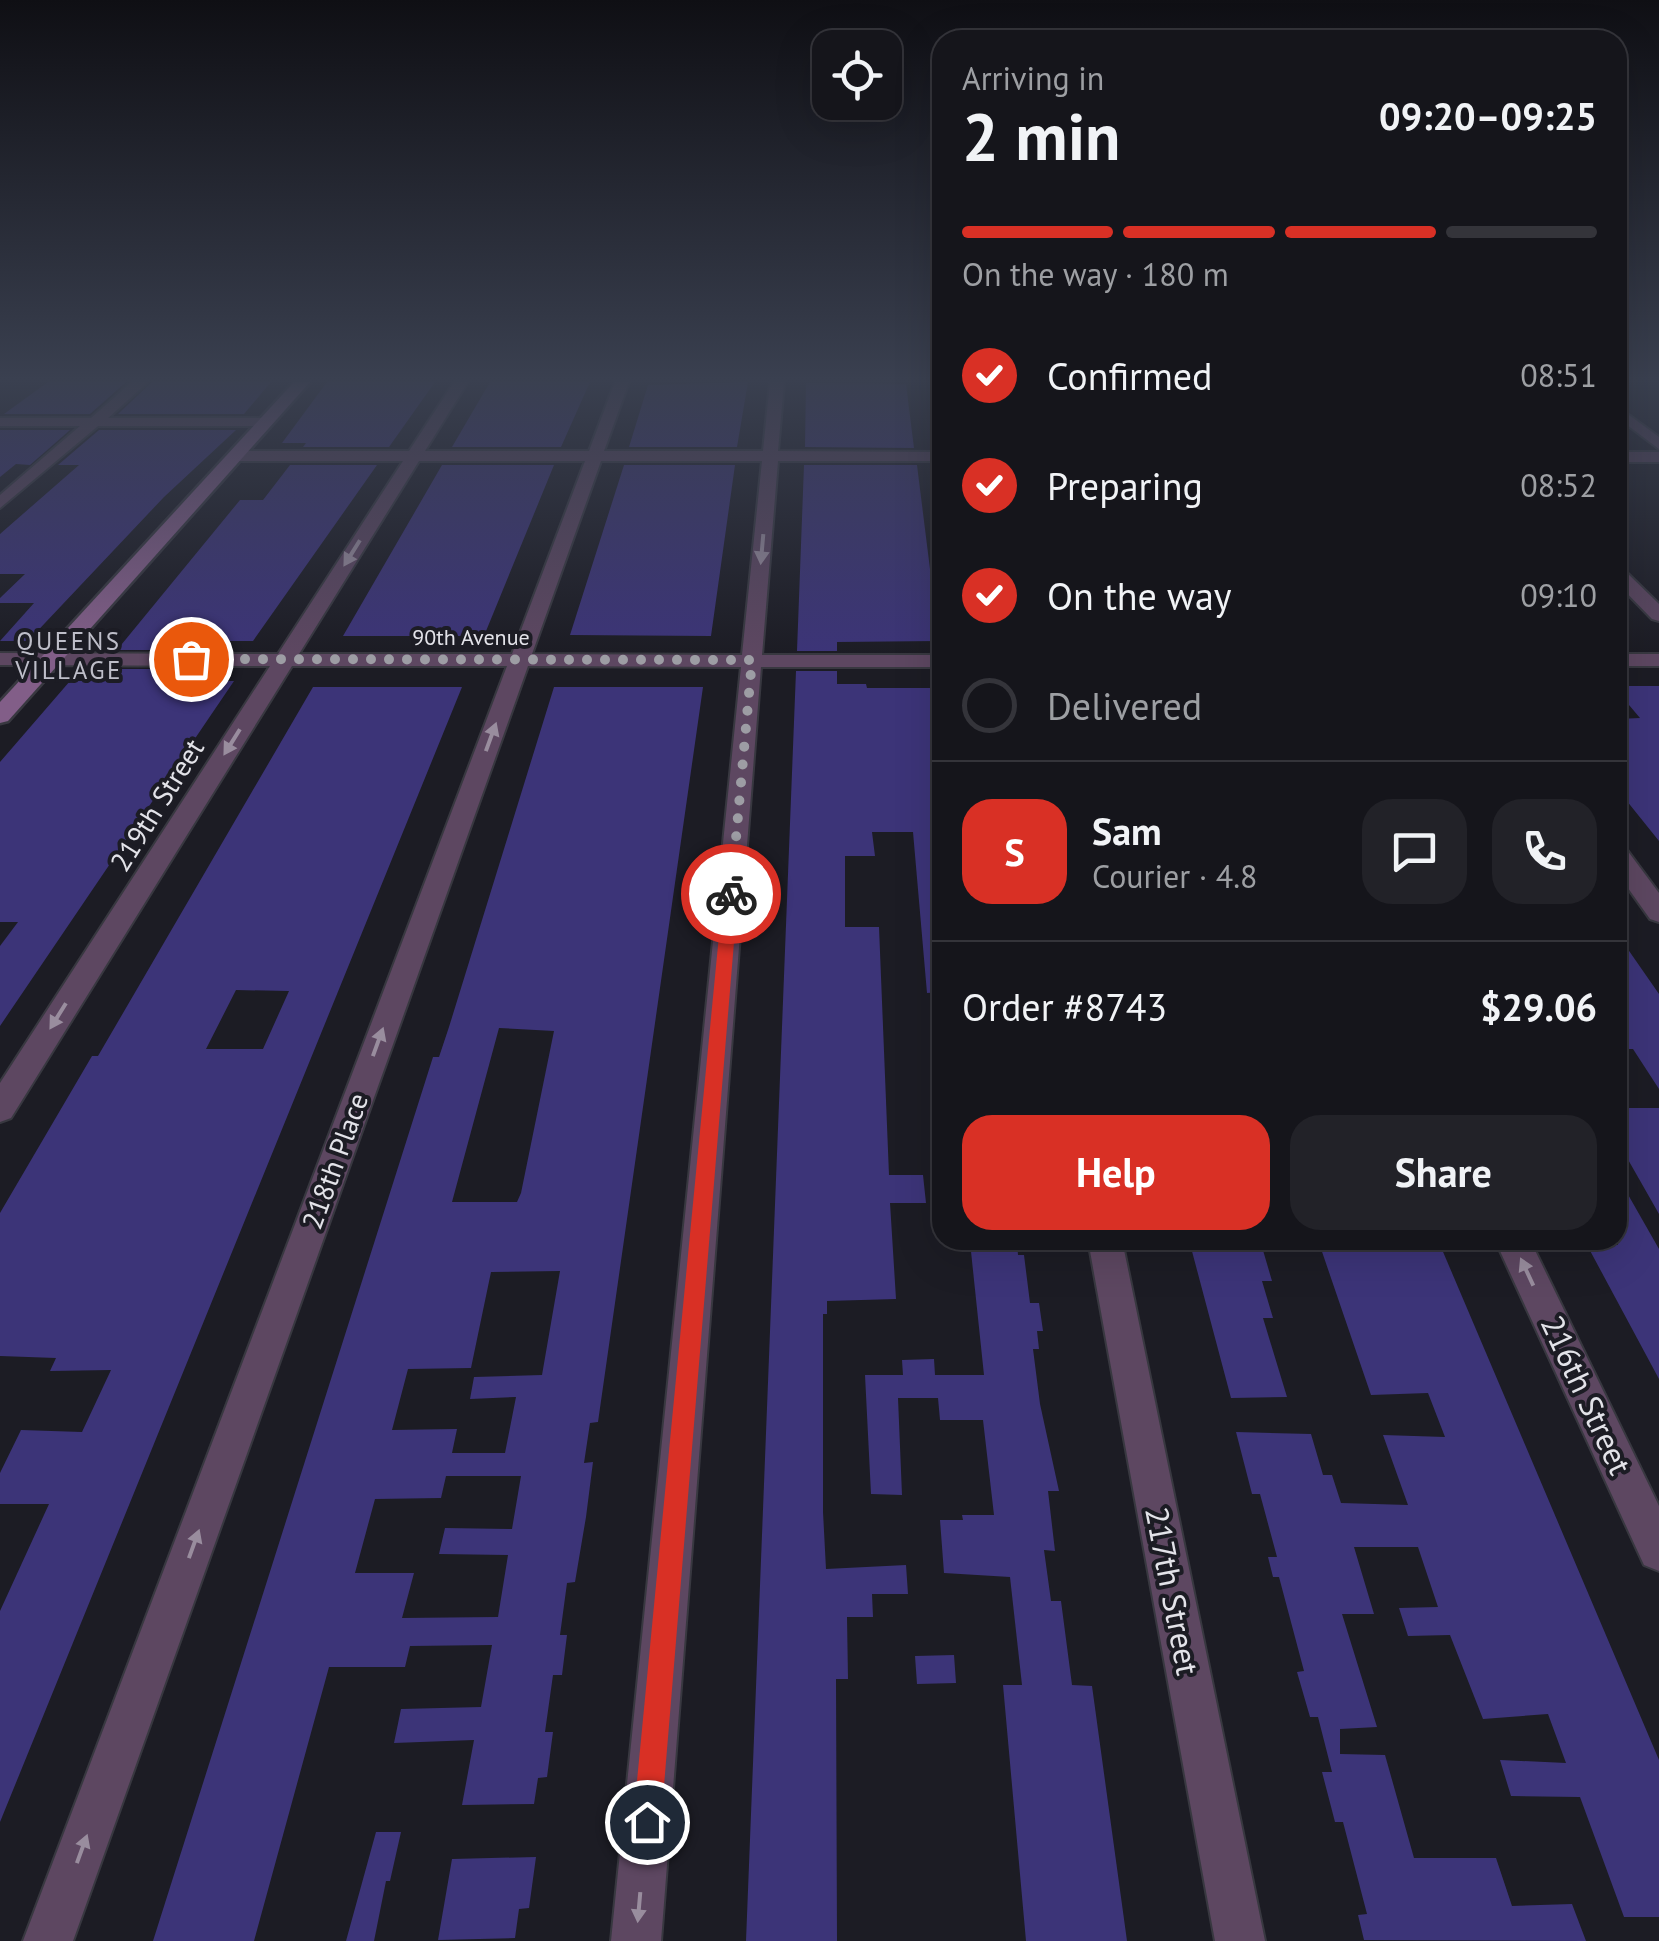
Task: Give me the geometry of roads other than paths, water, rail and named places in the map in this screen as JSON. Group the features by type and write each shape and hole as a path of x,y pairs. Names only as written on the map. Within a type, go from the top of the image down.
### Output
{"main road":[{"path":"0,716 220,473"}],"street":[{"path":"0,503 35,473"},
{"name":"219th Street","path":"0,1108 403,473"},
{"name":"218th Place","path":"48,1941 590,473"},
{"path":"636,1941 769,473"},
{"path":"1627,583 1659,614"},
{"name":"90th Avenue","path":"0,659 932,661"},
{"path":"1627,660 1659,660"},
{"path":"1627,868 1659,912"},
{"name":"217th Street","path":"1107,1250 1240,1941"},
{"name":"216th Street","path":"1517,1250 1659,1550"}],"district":[{"name":"QUEENS VILLAGE","path":"69,656"}]}
